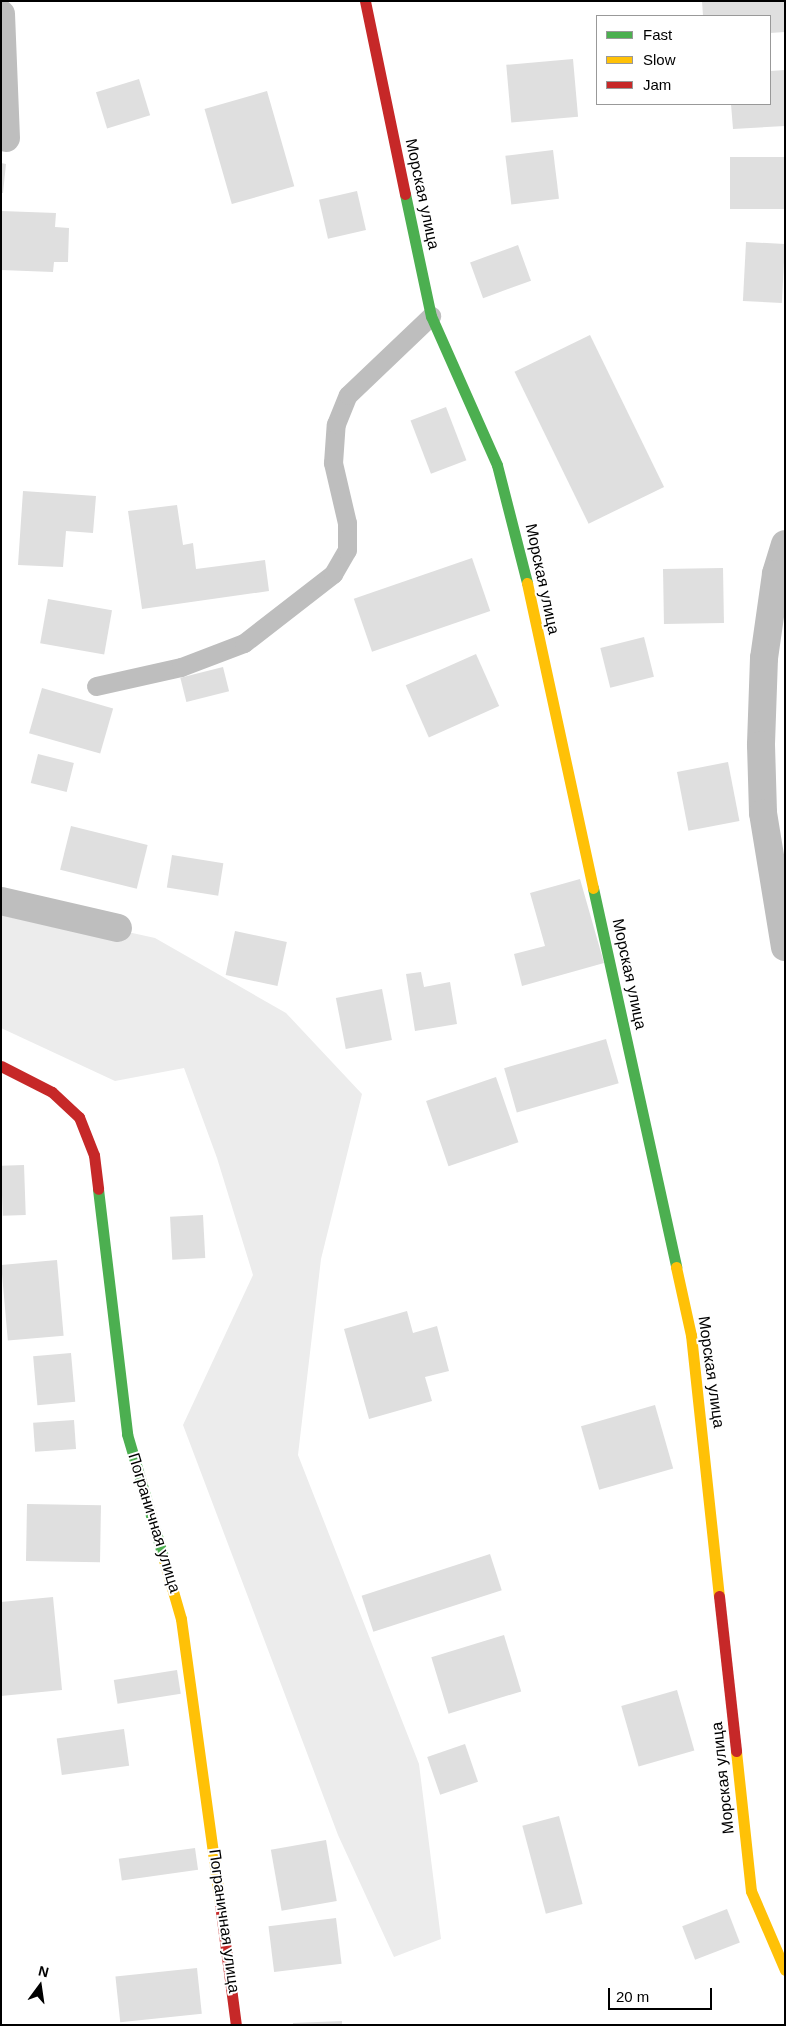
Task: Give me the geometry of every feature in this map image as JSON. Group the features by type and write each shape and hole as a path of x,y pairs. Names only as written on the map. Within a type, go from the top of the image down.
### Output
{"street":[{"name":"Морская улица","path":"365,1 431,316 497,465 514,525 691,1335 752,1891 785,1970"},
{"path":"1,14 6,138"},
{"path":"785,544 776,574 764,658 760,745 763,813 785,947"},
{"path":"1,901 118,928"},
{"name":"Пограничная улица","path":"1,1066 52,1092 79,1117 94,1155 120,1394 127,1434 181,1619 236,2025"}],"lane":[{"path":"96,686 181,667 244,643 333,574 347,550 347,523 333,463 336,424 348,395 431,316"}],"shaded area":[{"path":"1,904 155,938 286,1013 362,1094 321,1259 298,1455 419,1764 441,1939 394,1957 338,1835 183,1425 253,1275 217,1158 184,1068 115,1081 1,1028"}],"building":[{"path":"702,1 785,1 785,32 771,33 771,15 703,15"},
{"path":"573,59 578,117 511,123 506,65"},
{"path":"785,70 785,126 733,129 731,105 771,105 771,71"},
{"path":"139,79 150,115 107,128 96,92"},
{"path":"267,91 294,186 232,204 205,109"},
{"path":"553,150 559,199 511,204 505,156"},
{"path":"730,157 785,157 785,209 730,209"},
{"path":"1,163 6,164 3,193 1,193"},
{"path":"357,191 366,230 328,239 319,200"},
{"path":"1,211 56,213 55,227 69,228 68,262 54,262 53,272 1,270"},
{"path":"746,242 785,244 782,303 743,301"},
{"path":"518,245 531,281 483,298 470,262"},
{"path":"590,335 664,487 589,524 515,372"},
{"path":"446,407 466,460 431,474 411,421"},
{"path":"23,491 96,496 93,533 66,531 63,567 18,565"},
{"path":"177,505 183,545 193,543 196,569 265,560 269,591 142,609 128,511"},
{"path":"472,558 490,611 372,652 354,599"},
{"path":"723,568 724,623 664,624 663,569"},
{"path":"48,599 112,610 104,655 40,643"},
{"path":"644,637 654,677 610,688 600,648"},
{"path":"476,654 499,706 429,737 406,685"},
{"path":"223,667 229,691 186,702 180,678"},
{"path":"42,688 113,708 100,754 29,733"},
{"path":"38,754 74,763 67,792 31,783"},
{"path":"728,762 739,821 688,831 677,772"},
{"path":"71,826 148,845 137,889 60,870"},
{"path":"172,855 223,863 218,896 167,888"},
{"path":"580,879 604,963 522,986 514,954 545,946 530,893"},
{"path":"235,931 287,942 277,986 226,975"},
{"path":"421,972 424,987 450,982 457,1024 415,1031 406,974"},
{"path":"382,989 392,1040 346,1049 336,998"},
{"path":"606,1039 619,1083 517,1112 504,1068"},
{"path":"496,1077 518,1142 448,1166 426,1101"},
{"path":"24,1165 26,1215 3,1216 1,1166"},
{"path":"203,1215 205,1258 172,1260 170,1217"},
{"path":"57,1260 64,1336 8,1341 1,1265"},
{"path":"407,1311 413,1333 437,1326 449,1371 425,1377 432,1401 369,1419 344,1329"},
{"path":"71,1353 75,1402 37,1405 33,1356"},
{"path":"655,1405 673,1468 599,1490 581,1426"},
{"path":"74,1420 76,1449 35,1452 33,1423"},
{"path":"27,1504 101,1505 100,1562 26,1561"},
{"path":"490,1554 502,1590 373,1632 362,1596"},
{"path":"53,1597 62,1690 1,1696 1,1602"},
{"path":"504,1635 521,1691 449,1714 431,1657"},
{"path":"177,1670 181,1694 118,1704 114,1680"},
{"path":"677,1690 694,1751 639,1767 621,1706"},
{"path":"124,1729 129,1766 62,1775 57,1738"},
{"path":"465,1744 478,1782 440,1795 427,1757"},
{"path":"559,1816 583,1904 546,1914 522,1826"},
{"path":"326,1840 337,1901 282,1911 271,1850"},
{"path":"195,1848 198,1870 122,1881 119,1859"},
{"path":"727,1909 740,1943 695,1960 682,1926"},
{"path":"336,1918 342,1964 274,1972 269,1926"},
{"path":"197,1968 202,2014 120,2022 115,1977"},
{"path":"342,2021 342,2025 293,2025 293,2023"}],"traffic: fast":[{"path":"405,194 431,316 497,465 527,583"},
{"path":"593,888 676,1267"},
{"path":"98,1189 127,1434 164,1560"}],"traffic: slow":[{"path":"527,583 593,888"},
{"path":"676,1267 691,1335 719,1596"},
{"path":"164,1560 181,1619 220,1904"},
{"path":"736,1751 751,1891 785,1970"}],"traffic: jam":[{"path":"365,1 405,194"},
{"path":"1,1066 52,1092 79,1117 94,1155 98,1189"},
{"path":"719,1596 736,1751"},
{"path":"220,1904 236,2025"}]}
